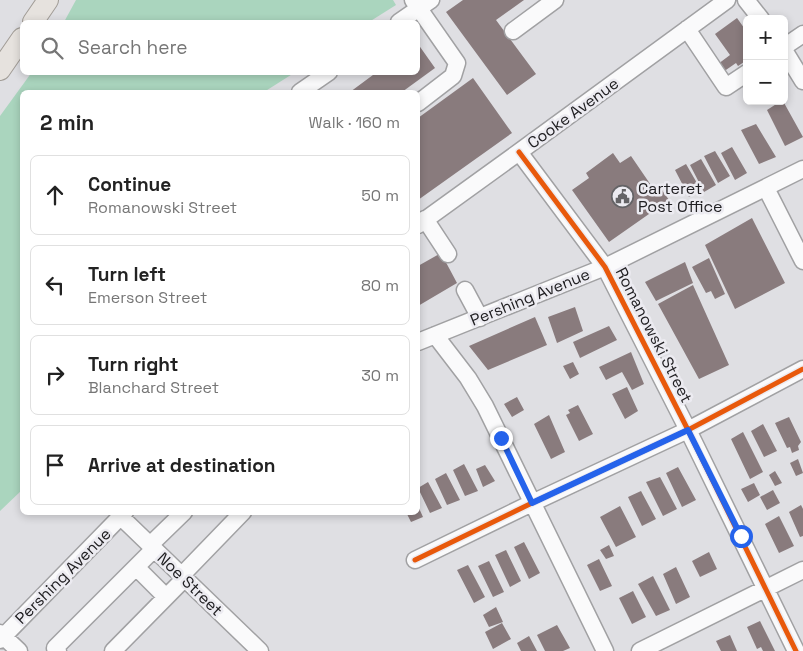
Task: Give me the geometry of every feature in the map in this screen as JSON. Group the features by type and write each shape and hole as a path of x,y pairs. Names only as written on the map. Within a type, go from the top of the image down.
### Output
{"main road":[{"path":"34,20 48,0"},
{"path":"0,70 20,41"}],"street":[{"path":"513,31 555,0"},
{"name":"Cooke Avenue","path":"421,222 727,0"},
{"path":"746,0 758,15"},
{"path":"401,20 421,3 457,63 453,76 420,101"},
{"path":"687,29 726,87 743,76"},
{"path":"788,46 803,34"},
{"path":"788,56 803,81"},
{"path":"303,90 325,75"},
{"name":"Romanowski Street","path":"519,152 606,267 767,589 796,651"},
{"name":"Pershing Avenue","path":"420,341 606,267 803,170"},
{"path":"766,188 803,261"},
{"path":"421,222 448,254"},
{"path":"464,290 480,318"},
{"path":"435,335 468,378 485,406 605,651"},
{"path":"415,560 688,430 803,369"},
{"name":"Pershing Avenue","path":"1,636 123,515"},
{"name":"Noe Street","path":"123,515 152,547 260,651"},
{"path":"58,651 55,648 136,568 181,515"},
{"path":"113,651 166,597 240,515"},
{"path":"136,568 166,597"},
{"path":"640,651 803,570"},
{"path":"1,636 19,651"}],"green space":[{"path":"76,0 393,0 396,5 372,20 65,20"},
{"path":"30,75 291,75 267,90 20,90 20,492 0,511 0,116"}],"building":[{"path":"463,0 524,0 496,20 536,74 507,95 446,12"},
{"path":"737,18 743,26 743,63 738,66 736,63 723,72 718,64 730,55 715,34"},
{"path":"420,47 435,68 405,90 353,90 373,75 420,75"},
{"path":"473,78 512,133 420,199 420,117"},
{"path":"775,105 785,105 803,137 785,146 767,110"},
{"path":"756,124 776,157 759,164 741,130"},
{"path":"732,147 747,173 735,180 721,153"},
{"path":"715,151 730,176 718,183 704,156"},
{"name":"Carteret Post Office","path":"613,153 620,163 631,156 657,194 662,190 669,200 609,242 572,190 589,178 586,173"},
{"path":"701,159 716,185 704,192 690,165"},
{"path":"686,164 701,190 689,197 675,170"},
{"path":"752,218 785,283 735,309 705,245"},
{"path":"441,253 457,283 420,305 420,265"},
{"path":"709,258 725,294 715,299 711,291 706,293 692,267"},
{"path":"685,262 693,283 656,301 645,282"},
{"path":"693,285 729,365 699,379 658,304"},
{"path":"575,307 583,331 557,343 548,317"},
{"path":"535,317 547,345 488,370 469,346"},
{"path":"609,326 617,340 580,358 573,342"},
{"path":"631,352 644,384 632,390 622,372 606,380 599,367"},
{"path":"573,362 579,374 570,379 563,366"},
{"path":"627,387 638,411 625,419 612,394"},
{"path":"517,397 524,410 512,417 504,404"},
{"path":"578,405 593,434 579,441 566,415 570,413 568,410"},
{"path":"549,415 565,452 551,459 534,424"},
{"path":"789,417 801,442 798,446 799,450 792,453 790,447 787,448 775,423"},
{"path":"763,424 777,451 764,457 751,431"},
{"path":"743,432 763,472 750,479 731,439"},
{"path":"798,459 803,473 796,476 790,463"},
{"path":"464,464 478,491 465,496 453,470"},
{"path":"485,465 495,481 483,487 476,469"},
{"path":"678,467 696,500 682,507 666,473"},
{"path":"775,471 782,483 775,486 769,475"},
{"path":"446,473 460,500 447,505 435,479"},
{"path":"660,477 677,509 663,516 646,482"},
{"path":"428,482 442,508 430,513 420,492 420,487"},
{"path":"754,483 760,495 748,502 741,489"},
{"path":"773,490 780,503 767,510 760,497"},
{"path":"641,491 656,519 642,526 628,497"},
{"path":"801,505 803,509 803,536 800,537 789,512"},
{"path":"620,506 636,537 616,547 600,517"},
{"path":"420,510 423,517 411,522 408,515 420,515"},
{"path":"779,516 794,546 779,553 765,524"},
{"path":"524,542 540,573 529,579 514,547"},
{"path":"609,545 614,556 606,559 600,550"},
{"path":"506,550 521,581 510,587 495,555"},
{"path":"709,552 717,569 700,577 692,561"},
{"path":"599,559 612,586 600,591 587,565"},
{"path":"489,561 504,592 493,597 478,566"},
{"path":"468,565 485,597 474,603 457,570"},
{"path":"676,567 690,597 676,604 663,574"},
{"path":"653,576 670,610 656,616 638,584"},
{"path":"633,591 646,617 632,624 619,598"},
{"path":"496,607 503,622 489,627 483,615"},
{"path":"760,621 775,651 763,651 761,647 757,649 747,627"},
{"path":"502,623 511,639 493,649 485,632"},
{"path":"557,625 570,648 563,651 545,651 537,635"},
{"path":"730,635 737,651 721,651 716,641"},
{"path":"529,636 537,651 521,651 517,643"}],"cycle path":[{"path":"519,152 605,267 688,430 796,651"},
{"path":"415,560 688,430 803,369"}],"place":[{"name":"Carteret Post Office","path":"622,197"}],"route":[{"path":"501,438 532,503 688,430 741,536"}]}
